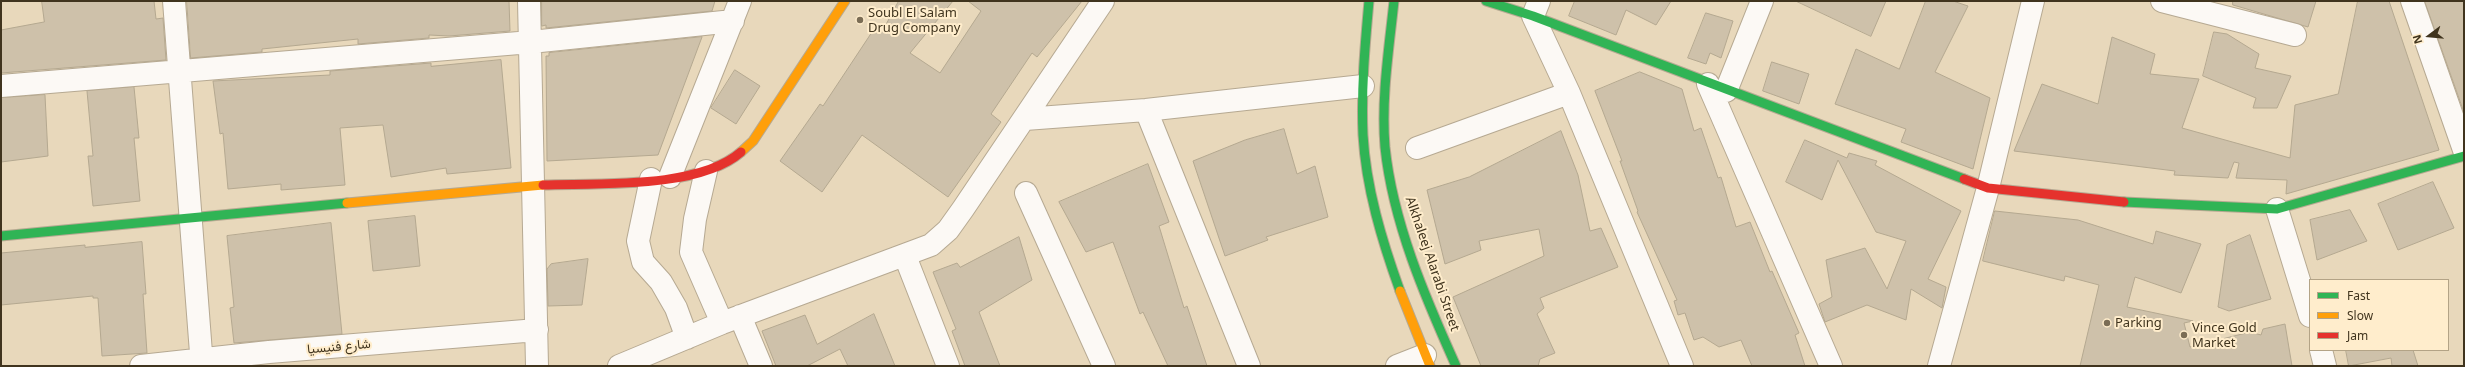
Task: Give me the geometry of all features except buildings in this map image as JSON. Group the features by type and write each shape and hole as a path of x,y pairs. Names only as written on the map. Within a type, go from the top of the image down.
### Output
{"street":[{"path":"174,1 202,363"},
{"path":"529,1 538,366"},
{"path":"1,236 533,185 660,178 706,171 725,164 740,154 753,140 845,1"},
{"path":"619,366 731,319 905,256 931,245 948,230 1025,119 1103,1"},
{"path":"1369,1 1363,86 1365,156 1373,201 1386,248 1428,360 1397,366"},
{"name":"Alkhaleej Alarabi Street","path":"1394,1 1384,116 1389,168 1408,242 1456,366"},
{"path":"1486,1 1536,8 1717,88 1988,188 2148,204 2277,209 2464,156"},
{"path":"1762,1 1717,88 1831,366"},
{"path":"1939,366 1988,188 2032,1"},
{"path":"2162,1 2295,35"},
{"path":"2412,1 2464,150"},
{"path":"1536,8 1569,93 1682,366"},
{"path":"1,86 179,70 531,42 737,11"},
{"path":"687,338 676,308 661,282 643,262 638,241 660,178 737,11"},
{"path":"1025,119 1146,110 1363,86"},
{"path":"1417,148 1569,93"},
{"path":"1146,110 1249,366"},
{"path":"706,171 695,219 691,252 761,366"},
{"path":"1026,193 1104,366"},
{"path":"2277,209 2309,313"},
{"path":"905,256 948,366"},
{"name":"شارع فنيسيا","path":"141,366 202,363 537,330"},
{"path":"2320,351 2325,366"}],"traffic: fast":[{"path":"1369,1 1363,84 1363,135 1365,155 1371,194 1381,234 1400,291"},
{"path":"1394,1 1386,74 1384,110 1385,147 1389,175 1395,204 1412,259 1456,366"},
{"path":"1486,1 1533,16 1964,179"},
{"path":"2124,202 2277,209 2464,156"},
{"path":"1,236 347,203"}],"traffic: slow":[{"path":"741,152 753,141 845,1"},
{"path":"347,203 543,185"},
{"path":"1400,291 1430,366"}],"traffic: jam":[{"path":"543,185 647,182 674,178 700,172 723,164 741,152"},
{"path":"1964,179 1988,188 2124,202"}],"place":[{"name":"Soubl El Salam Drug Company","path":"860,20"},
{"name":"Parking","path":"2107,323"},
{"name":"Vince Gold Market","path":"2184,335"}]}
